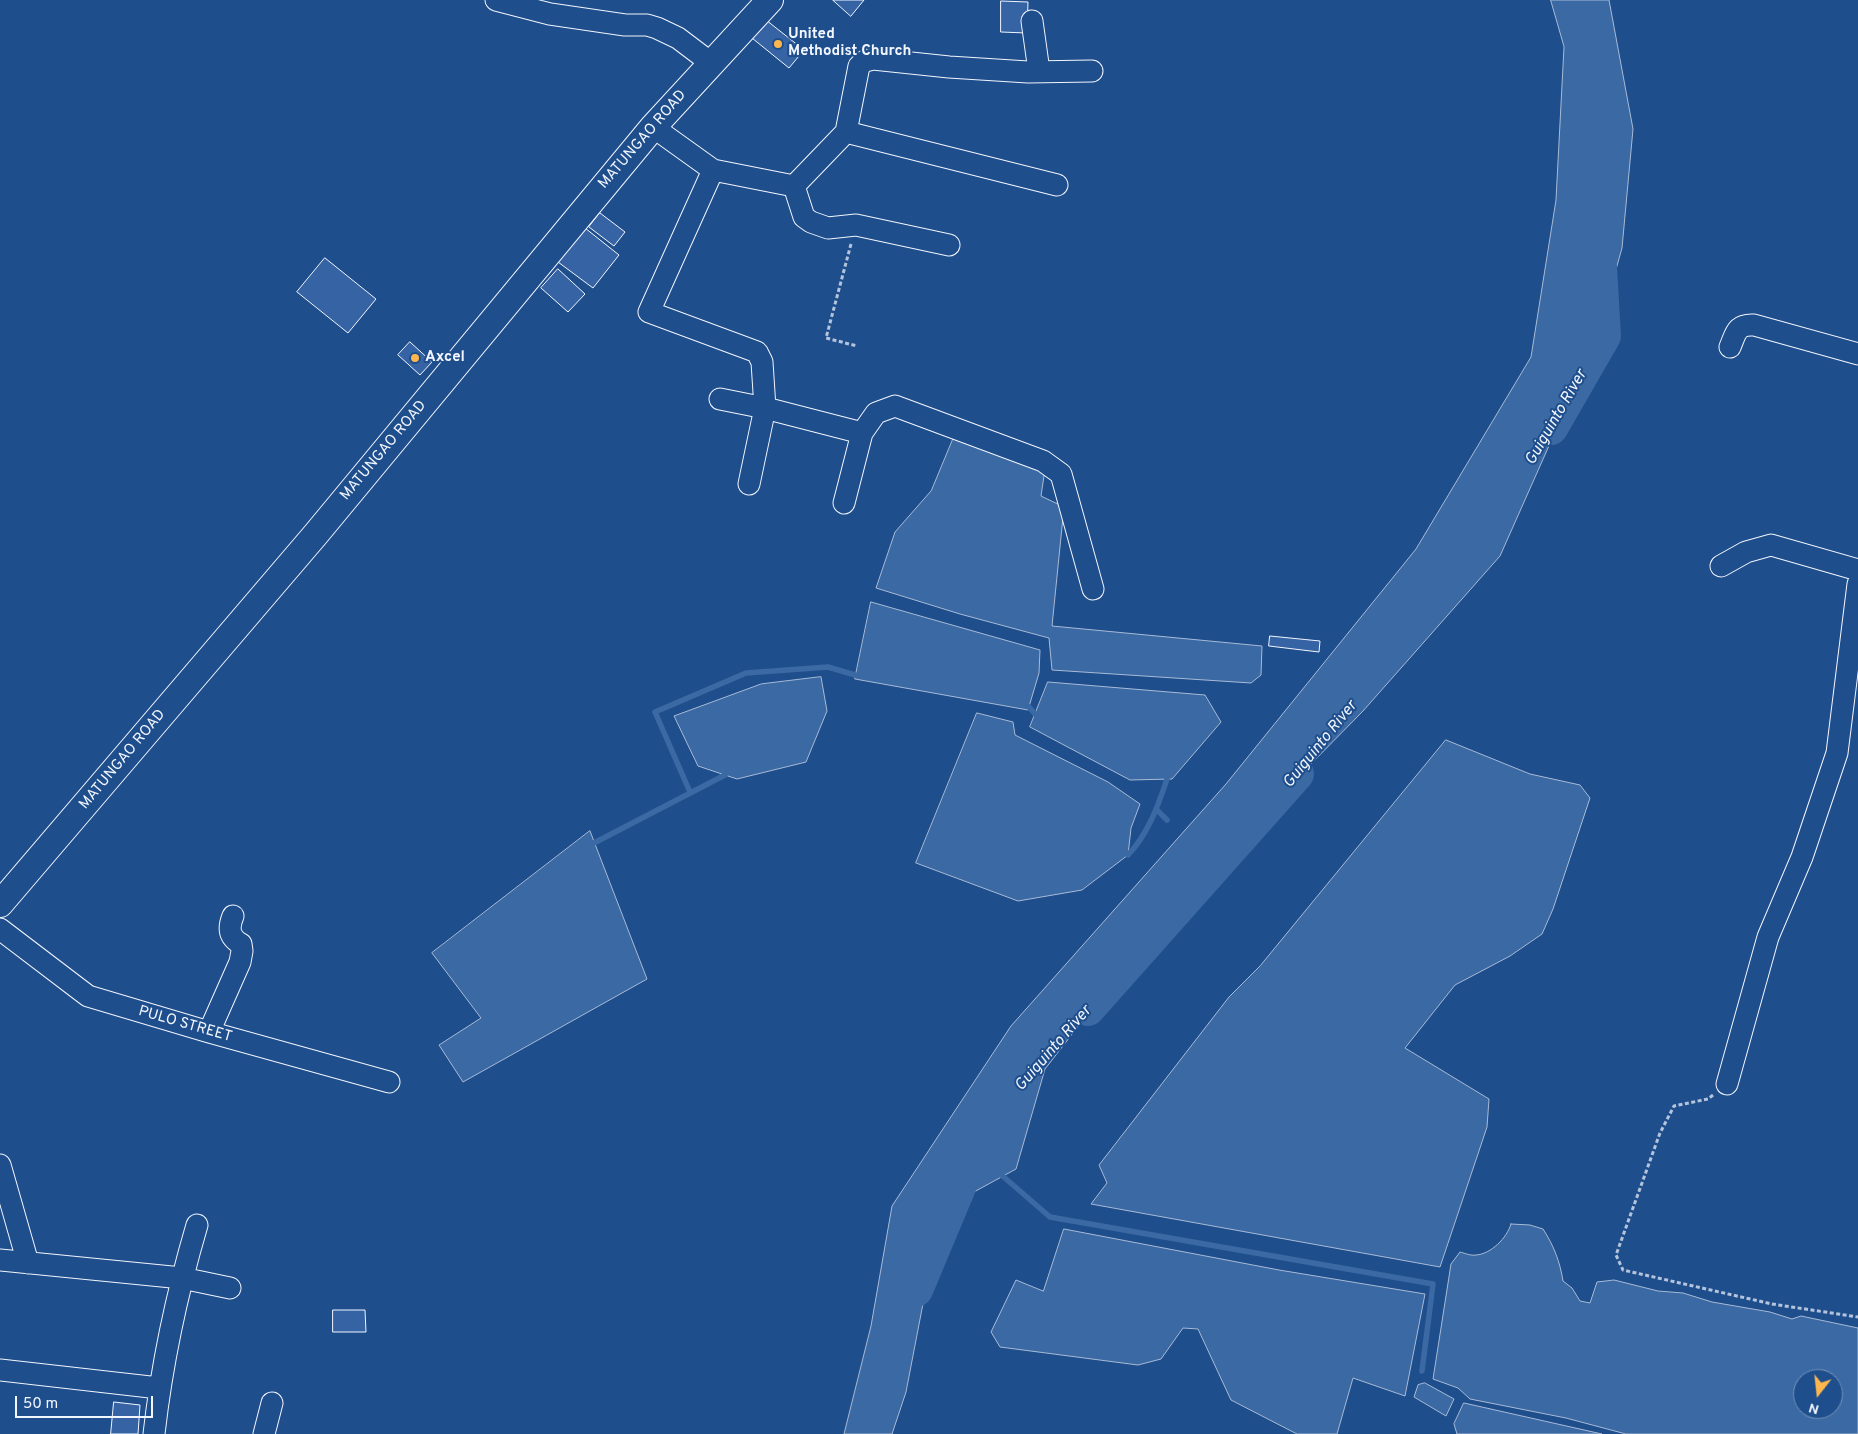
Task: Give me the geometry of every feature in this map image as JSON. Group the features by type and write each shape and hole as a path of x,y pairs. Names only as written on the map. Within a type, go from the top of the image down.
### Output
{"main road":[{"name":"MATUNGAO ROAD","path":"0,904 316,534 653,127 770,0"}],"street":[{"path":"496,0 550,14 625,25 647,25 678,38 711,62"},
{"path":"1032,21 1039,70"},
{"path":"794,186 846,132 859,66 865,62 873,59 949,67 1028,72 1039,70 1092,71"},
{"path":"653,127 712,170 794,186"},
{"path":"846,132 1057,185"},
{"path":"712,170 649,312 757,352 762,362 765,408 749,484"},
{"path":"794,186 804,217 811,222 828,228 856,226 949,245"},
{"path":"1730,348 1737,330 1744,324 1754,324 1858,354"},
{"path":"720,398 862,433"},
{"path":"844,503 862,433 876,413 895,406 1043,461 1061,474 1093,590"},
{"path":"1721,566 1746,552 1771,545 1858,570"},
{"path":"1727,1084 1768,937 1802,857 1837,753 1858,584"},
{"path":"208,1032 240,962 241,944 234,940 230,933 230,922 233,916"},
{"name":"PULO STREET","path":"0,929 88,996 208,1032 389,1082"},
{"path":"0,1165 28,1263"},
{"path":"154,1434 159,1388 182,1278 197,1225"},
{"path":"0,1260 182,1278 230,1288"},
{"path":"0,1370 159,1388"},
{"path":"264,1434 272,1403"}],"path":[{"path":"856,226 826,338 857,346"},
{"path":"1727,1084 1708,1099 1674,1106 1660,1134 1616,1255 1623,1270 1772,1304 1858,1317"}],"water":[{"path":"1551,0 1609,0 1633,129 1622,248 1596,340 1500,556 1363,711 1175,902 1045,1069 1016,1169 941,1210 906,1392 892,1434 844,1434 871,1326 892,1206 1011,1026 1226,784 1416,549 1531,357 1556,200 1564,47"},
{"path":"954,437 1045,469 1041,496 1064,507 1052,626 1262,646 1261,675 1251,683 1052,670 1049,638 960,614 876,588 895,532 931,491"},
{"path":"871,602 1040,650 1039,673 1028,710 855,679"},
{"path":"821,677 827,711 806,762 737,779 698,766 674,716 761,684"},
{"path":"1048,682 1205,695 1221,722 1172,779 1130,780 1030,727"},
{"path":"977,713 1013,722 1015,735 1108,782 1140,804 1131,828 1128,855 1082,890 1018,901 916,863"},
{"path":"1446,740 1530,774 1580,785 1590,798 1553,909 1542,934 1510,956 1455,985 1405,1048 1489,1099 1487,1127 1440,1267 1091,1204 1107,1183 1099,1165 1229,997 1260,966"},
{"path":"590,831 647,979 463,1082 439,1045 481,1018 432,953"},
{"path":"1511,1224 1530,1225 1543,1229 1556,1254 1563,1281 1572,1288 1580,1301 1590,1303 1597,1282 1614,1280 1658,1291 1683,1293 1712,1302 1770,1312 1792,1319 1801,1316 1858,1328 1858,1434 1626,1434 1566,1418 1470,1399 1458,1388 1433,1379 1451,1264 1460,1252 1470,1255 1482,1254 1493,1248 1506,1235"},
{"path":"1064,1229 1279,1270 1425,1294 1405,1396 1353,1378 1337,1434 1297,1434 1231,1400 1198,1329 1183,1328 1161,1359 1138,1365 1000,1347 991,1332 1016,1280 1043,1291"},
{"path":"1425,1383 1454,1399 1446,1416 1414,1397 1418,1385"},
{"path":"1464,1403 1602,1434 1457,1434 1454,1424"}],"building":[{"path":"833,0 864,0 851,16"},
{"path":"1001,1 1028,2 1027,33 1001,32"},
{"name":"United Methodist Church","path":"766,20 804,50 789,68 752,38"},
{"path":"600,213 625,232 614,246 589,227"},
{"path":"585,228 619,255 593,288 558,262"},
{"path":"325,258 376,299 348,333 297,292"},
{"path":"558,269 585,294 568,312 541,288"},
{"name":"Axcel","path":"410,342 432,362 420,375 398,355"},
{"path":"1270,636 1320,641 1319,652 1269,646"},
{"path":"333,1310 365,1310 366,1332 333,1332"},
{"path":"114,1402 140,1405 138,1434 111,1434"}],"waterway":[{"name":"Guiguinto River","path":"1551,428 1604,336 1600,268"},
{"path":"690,792 655,712 746,673 828,667 855,675"},
{"path":"1029,707 1035,714"},
{"name":"Guiguinto River","path":"1088,1009 1297,774"},
{"path":"594,843 725,775"},
{"path":"1128,855 1147,829 1167,779"},
{"path":"1157,810 1167,820"},
{"name":"Guiguinto River","path":"916,1290 970,1161"},
{"path":"998,1172 1050,1217 1433,1284 1422,1371"}],"place":[{"name":"United Methodist Church","path":"778,44"},
{"name":"Axcel","path":"415,358"}]}
